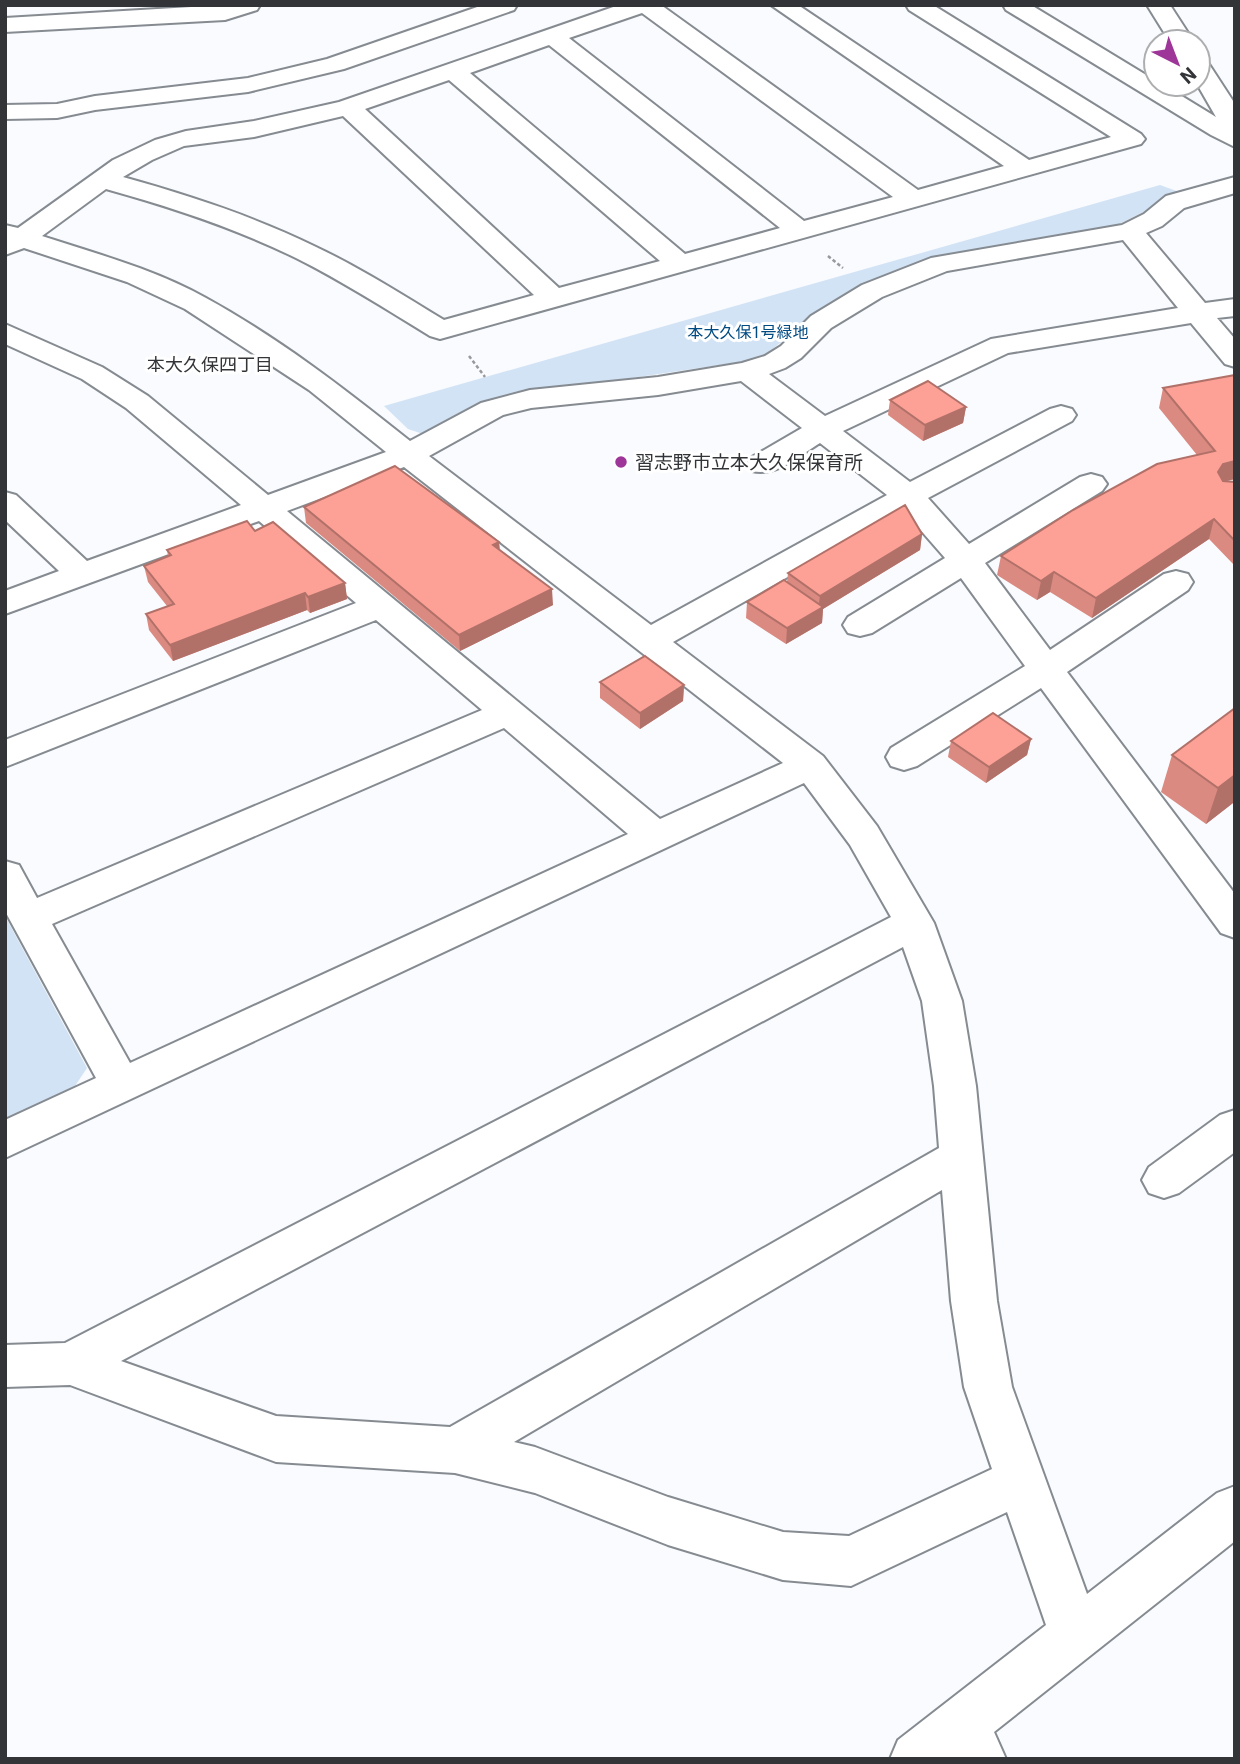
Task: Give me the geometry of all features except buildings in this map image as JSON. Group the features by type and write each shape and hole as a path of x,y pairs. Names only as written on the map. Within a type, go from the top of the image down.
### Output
{"street":[{"path":"5,25 249,5"},
{"path":"5,112 57,111 95,103 248,85 335,64 506,5"},
{"path":"11,240 131,161 165,144 210,133 252,129 303,119 348,107 644,5 913,199"},
{"path":"782,5 1024,168"},
{"path":"104,180 170,198 288,244 351,276 440,330 1132,139 917,5"},
{"path":"1014,5 1227,134 1229,114 1212,88"},
{"path":"1158,5 1173,28"},
{"path":"991,50 1057,31"},
{"path":"553,37 799,230"},
{"path":"454,72 679,262"},
{"path":"348,107 553,298"},
{"path":"5,603 408,455 492,409 530,399 658,386 747,371 775,362 791,352 821,322 872,291 941,264 1063,245 1130,231 1153,220 1175,202 1235,185"},
{"path":"1130,231 1235,358"},
{"path":"11,240 137,276 195,303 250,336 320,384 810,765 864,836 914,923 942,1001 955,1086 974,1301 988,1387 1075,1634"},
{"path":"763,464 822,429 1001,345 1235,307"},
{"path":"5,333 92,373 137,402 657,837"},
{"path":"747,371 908,496 965,560 1235,923"},
{"path":"650,640 908,496 1061,415"},
{"path":"860,625 1091,484"},
{"path":"5,502 82,575"},
{"path":"904,757 1046,669 1176,582"},
{"path":"5,754 382,605"},
{"path":"29,918 509,712"},
{"path":"5,1140 810,765"},
{"path":"5,875 122,1086"},
{"path":"69,1364 914,923"},
{"path":"1164,1180 1235,1128"},
{"path":"456,1450 961,1157"},
{"path":"5,1366 69,1364 275,1440 456,1450 535,1470 668,1521 783,1556 851,1562 1019,1481"},
{"path":"917,1759 970,1742 1075,1634 1235,1510"}],"path":[{"path":"799,230 840,267 894,282"},
{"path":"446,328 507,405"}],"green space":[{"name":"本大久保1号緑地","path":"1160,185 1182,193 1115,226 1017,247 935,260 811,318 760,359 544,388 485,404 423,434 408,429 384,406"},
{"path":"5,916 87,1068 73,1089 5,1122"}],"place":[{"name":"習志野市立本大久保保育所","path":"621,462"}],"district":[{"name":"本大久保四丁目","path":"210,364"}]}
